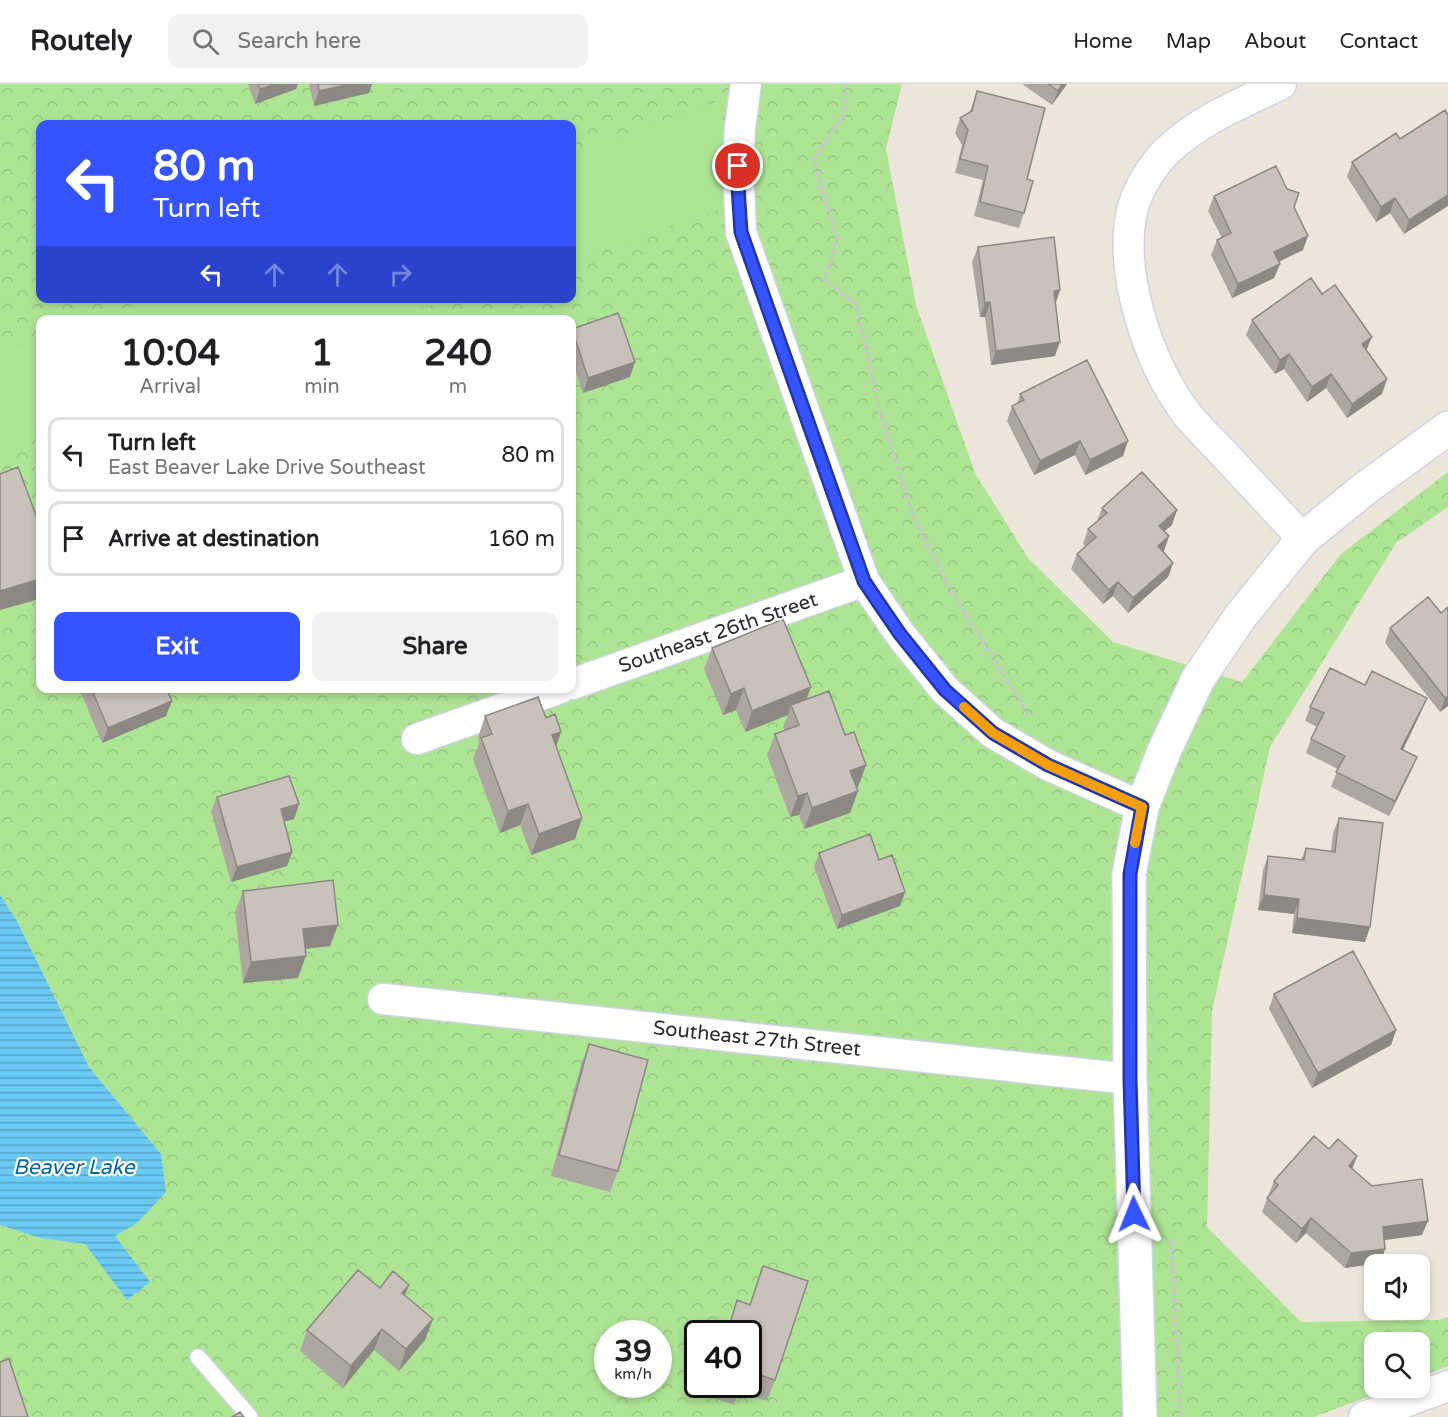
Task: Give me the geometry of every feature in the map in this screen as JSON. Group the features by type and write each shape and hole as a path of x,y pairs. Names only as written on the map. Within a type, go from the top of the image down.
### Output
{"street":[{"path":"746,84 739,147 738,187 741,232 864,581 900,634 945,690 993,733 1048,765 1142,807"},
{"path":"1281,84 1202,123 1173,144 1149,172 1133,207 1128,252 1131,283 1144,328 1166,381 1186,413 1303,539"},
{"path":"1140,1417 1130,1079 1130,874 1142,807 1165,749 1198,679 1240,617 1303,539 1363,490 1448,428"},
{"name":"Southeast 26th Street","path":"576,683 864,581"},
{"path":"417,739 546,693"},
{"name":"Southeast 27th Street","path":"383,999 1130,1079"},
{"path":"1364,1417 1448,1386"}],"lane":[{"path":"198,1358 250,1417"}],"path":[{"path":"845,84 845,112 813,160 838,239 824,280 856,304 879,408 913,516 951,591 1032,719"},
{"path":"1170,1231 1181,1417"}],"green space":[{"path":"0,84 902,84 886,149 916,305 975,473 1028,558 1113,642 1242,682 1341,554 1448,472 1448,507 1396,543 1270,747 1212,1011 1207,1227 1301,1322 1439,1320 1448,1317 1448,1366 1430,1373 1430,1332 1364,1332 1364,1398 1314,1417 0,1417 0,1225 40,1238 85,1244 114,1236 137,1223 161,1154 89,1067 17,921 0,895"},
{"path":"721,100 724,208 576,258 576,152"},
{"path":"141,303 439,303 402,315 106,315"},
{"path":"36,340 36,437 0,449 0,353"}],"water":[{"name":"Beaver Lake","path":"0,895 17,921 89,1067 161,1154 166,1192 137,1223 115,1236 150,1282 127,1300 85,1244 40,1238 0,1225"}],"building":[{"path":"258,84 275,84 260,89"},
{"path":"318,84 350,84 319,91"},
{"path":"1048,84 1062,84 1058,91"},
{"path":"977,91 1045,108 1027,179 1033,181 1024,213 980,202 988,166 960,159 968,130 960,118 972,111"},
{"path":"1445,110 1448,115 1448,195 1409,220 1395,198 1381,207 1352,162 1396,133 1400,139"},
{"path":"1276,166 1287,189 1299,193 1294,207 1308,236 1274,252 1280,264 1238,284 1217,240 1231,233 1214,196"},
{"path":"1054,237 1060,290 1054,291 1060,342 996,351 990,302 985,303 978,247"},
{"path":"1311,278 1322,294 1335,285 1372,337 1362,344 1387,379 1352,404 1331,374 1312,387 1289,354 1280,360 1252,320"},
{"path":"618,313 635,362 588,378 576,341 576,328"},
{"path":"1087,360 1128,441 1090,460 1080,441 1040,461 1012,406 1024,400 1020,394"},
{"path":"18,467 36,515 36,580 0,591 0,474"},
{"path":"1142,472 1177,510 1159,526 1169,536 1158,546 1173,563 1133,598 1118,582 1109,590 1077,554 1096,537 1088,529 1107,513 1102,508"},
{"path":"1428,597 1441,613 1448,607 1448,696 1445,698 1390,628"},
{"path":"783,619 811,687 752,711 744,688 731,694 712,648"},
{"path":"1330,668 1365,685 1372,671 1427,698 1401,749 1417,757 1395,801 1336,772 1345,756 1311,739 1324,713 1310,707"},
{"path":"829,691 845,735 854,732 866,765 850,771 858,791 812,808 807,793 798,796 775,734 799,725 791,705"},
{"path":"93,693 168,693 172,701 108,728"},
{"path":"538,697 546,718 555,714 561,732 552,735 582,818 539,834 528,804 508,811 481,738 492,734 485,716"},
{"path":"289,776 299,804 281,809 292,852 237,867 217,797"},
{"path":"1339,818 1383,823 1370,927 1297,918 1299,899 1264,895 1268,856 1304,860 1306,848 1335,852"},
{"path":"870,834 879,860 892,855 905,892 842,915 819,853"},
{"path":"333,880 338,925 303,929 306,956 251,962 243,891"},
{"path":"1353,951 1396,1030 1318,1073 1274,994"},
{"path":"589,1044 648,1060 618,1171 559,1155"},
{"path":"1314,1136 1329,1149 1338,1139 1357,1156 1349,1166 1372,1186 1422,1179 1428,1221 1383,1227 1385,1249 1351,1253 1311,1218 1302,1229 1267,1198 1278,1185 1274,1181"},
{"path":"763,1266 808,1281 775,1380 762,1376 762,1320 731,1320 737,1300 750,1305"},
{"path":"358,1270 380,1288 393,1271 409,1285 402,1293 433,1319 406,1349 382,1329 351,1366 307,1330"},
{"path":"9,1359 28,1417 0,1417 0,1362"},
{"path":"240,1412 244,1417 232,1417"}],"slow traffic":[{"path":"964,707 993,733 1048,765 1142,807 1135,843"}],"route":[{"path":"738,166 741,232 864,581 900,634 945,690 993,733 1048,765 1142,807 1130,874 1130,1079 1134,1214"}]}
